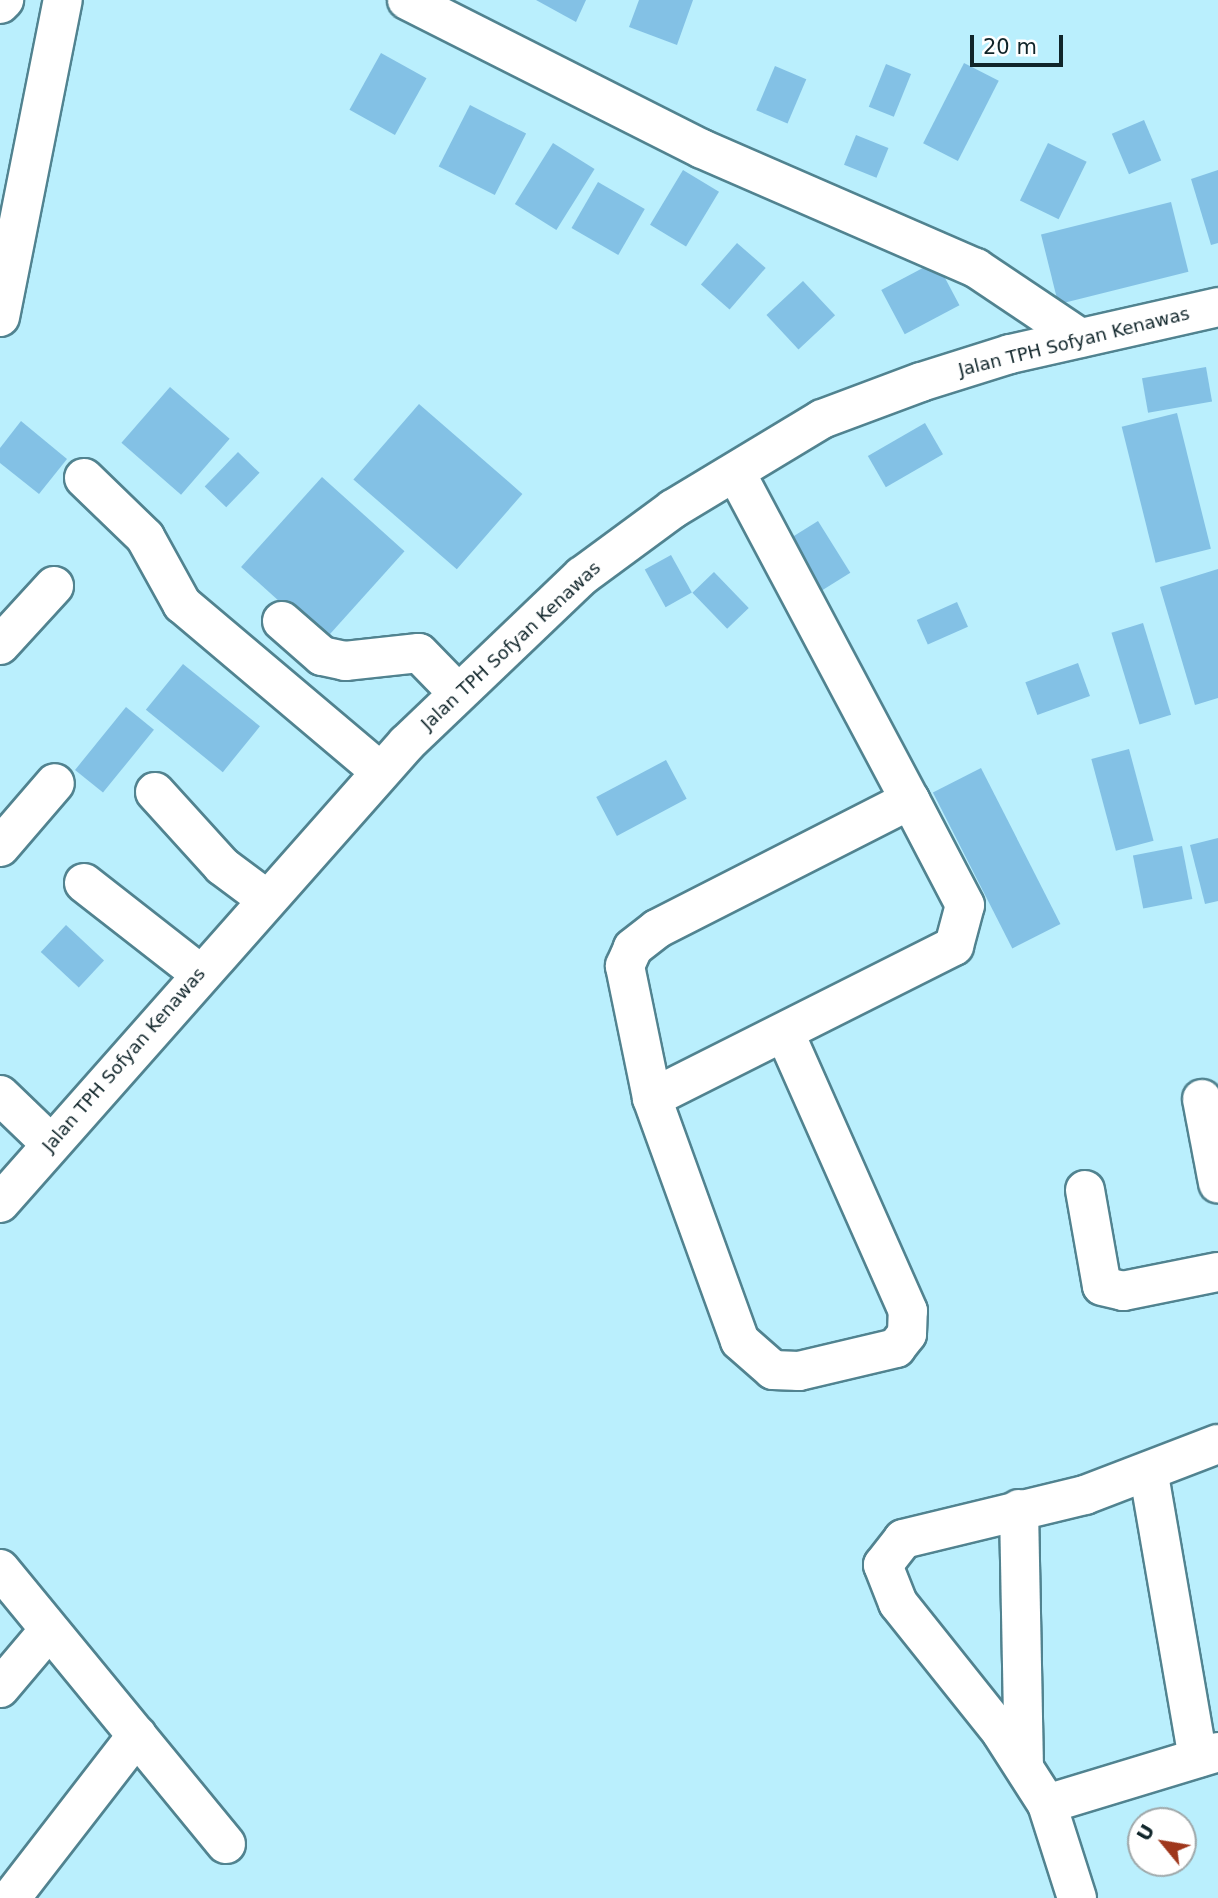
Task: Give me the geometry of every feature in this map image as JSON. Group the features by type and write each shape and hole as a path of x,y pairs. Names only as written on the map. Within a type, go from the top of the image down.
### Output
{"street":[{"path":"0,4 4,0"},
{"path":"0,317 12,198 63,0"},
{"path":"407,0 702,149 976,268 1080,338"},
{"name":"Jalan TPH Sofyan Kenawas","path":"0,1203 265,898 457,692 582,576 673,509 822,419 933,378 1080,338 1218,307"},
{"path":"652,1098 943,954 962,934 965,905 736,473"},
{"path":"84,478 145,537 182,604 381,772"},
{"path":"0,645 54,586"},
{"path":"282,621 322,656 345,661 406,650 419,653 457,692"},
{"path":"0,847 55,783"},
{"path":"155,792 222,866 265,898"},
{"path":"785,1033 908,1311 907,1334 886,1354 799,1371 758,1362 740,1341 704,1254 652,1098 625,976 633,948 657,929 910,800"},
{"path":"84,883 198,973"},
{"path":"0,1095 51,1144"},
{"path":"1202,1099 1218,1183"},
{"path":"1085,1190 1102,1286 1123,1291 1218,1272"},
{"path":"1077,1898 1047,1804 1024,1765 898,1603 883,1565 902,1539 1149,1475 1218,1444"},
{"path":"1047,1804 1208,1755 1149,1475"},
{"path":"1019,1509 1024,1765"},
{"path":"0,1569 226,1844"},
{"path":"0,1688 49,1630"},
{"path":"11,1898 137,1735"}],"building":[{"path":"536,0 586,0 576,22"},
{"path":"639,0 693,0 677,45 629,27"},
{"path":"381,53 426,78 395,135 349,110"},
{"path":"964,63 999,81 958,161 923,143"},
{"path":"886,64 911,74 894,117 869,107"},
{"path":"775,66 806,79 788,123 756,110"},
{"path":"470,105 526,134 495,195 439,166"},
{"path":"1144,120 1161,161 1129,174 1112,134"},
{"path":"856,135 888,148 876,178 844,165"},
{"path":"553,143 595,169 556,230 515,204"},
{"path":"1048,143 1087,162 1059,219 1020,201"},
{"path":"683,170 719,192 686,246 650,225"},
{"path":"1218,170 1218,243 1211,245 1191,179"},
{"path":"598,182 645,209 618,255 572,228"},
{"path":"1171,202 1188,272 1058,304 1041,234"},
{"path":"737,243 766,268 730,309 701,285"},
{"path":"936,261 959,305 905,334 881,290"},
{"path":"803,281 835,315 798,349 766,315"},
{"path":"1206,367 1212,401 1148,413 1142,378"},
{"path":"170,387 230,439 181,495 121,443"},
{"path":"419,404 522,494 457,569 353,479"},
{"path":"1177,413 1211,549 1156,563 1122,427"},
{"path":"21,421 67,459 39,494 0,463 0,448"},
{"path":"925,423 943,454 886,487 868,456"},
{"path":"238,452 260,473 226,507 205,487"},
{"path":"322,477 404,551 324,641 241,567"},
{"path":"818,521 850,573 820,592 787,540"},
{"path":"671,555 692,593 666,607 645,570"},
{"path":"1218,569 1218,698 1195,705 1160,587"},
{"path":"714,572 749,608 727,629 692,593"},
{"path":"957,602 968,627 928,645 917,620"},
{"path":"1143,623 1171,715 1140,724 1111,633"},
{"path":"1078,663 1090,696 1037,715 1025,682"},
{"path":"183,664 260,726 223,772 146,710"},
{"path":"126,707 154,730 103,793 75,770"},
{"path":"1129,749 1154,841 1116,851 1091,759"},
{"path":"666,760 687,799 617,836 596,797"},
{"path":"981,768 1060,924 1012,948 933,793"},
{"path":"1218,838 1218,901 1205,904 1190,845"},
{"path":"1182,846 1192,899 1143,909 1133,856"},
{"path":"66,925 104,960 79,988 41,952"}]}
